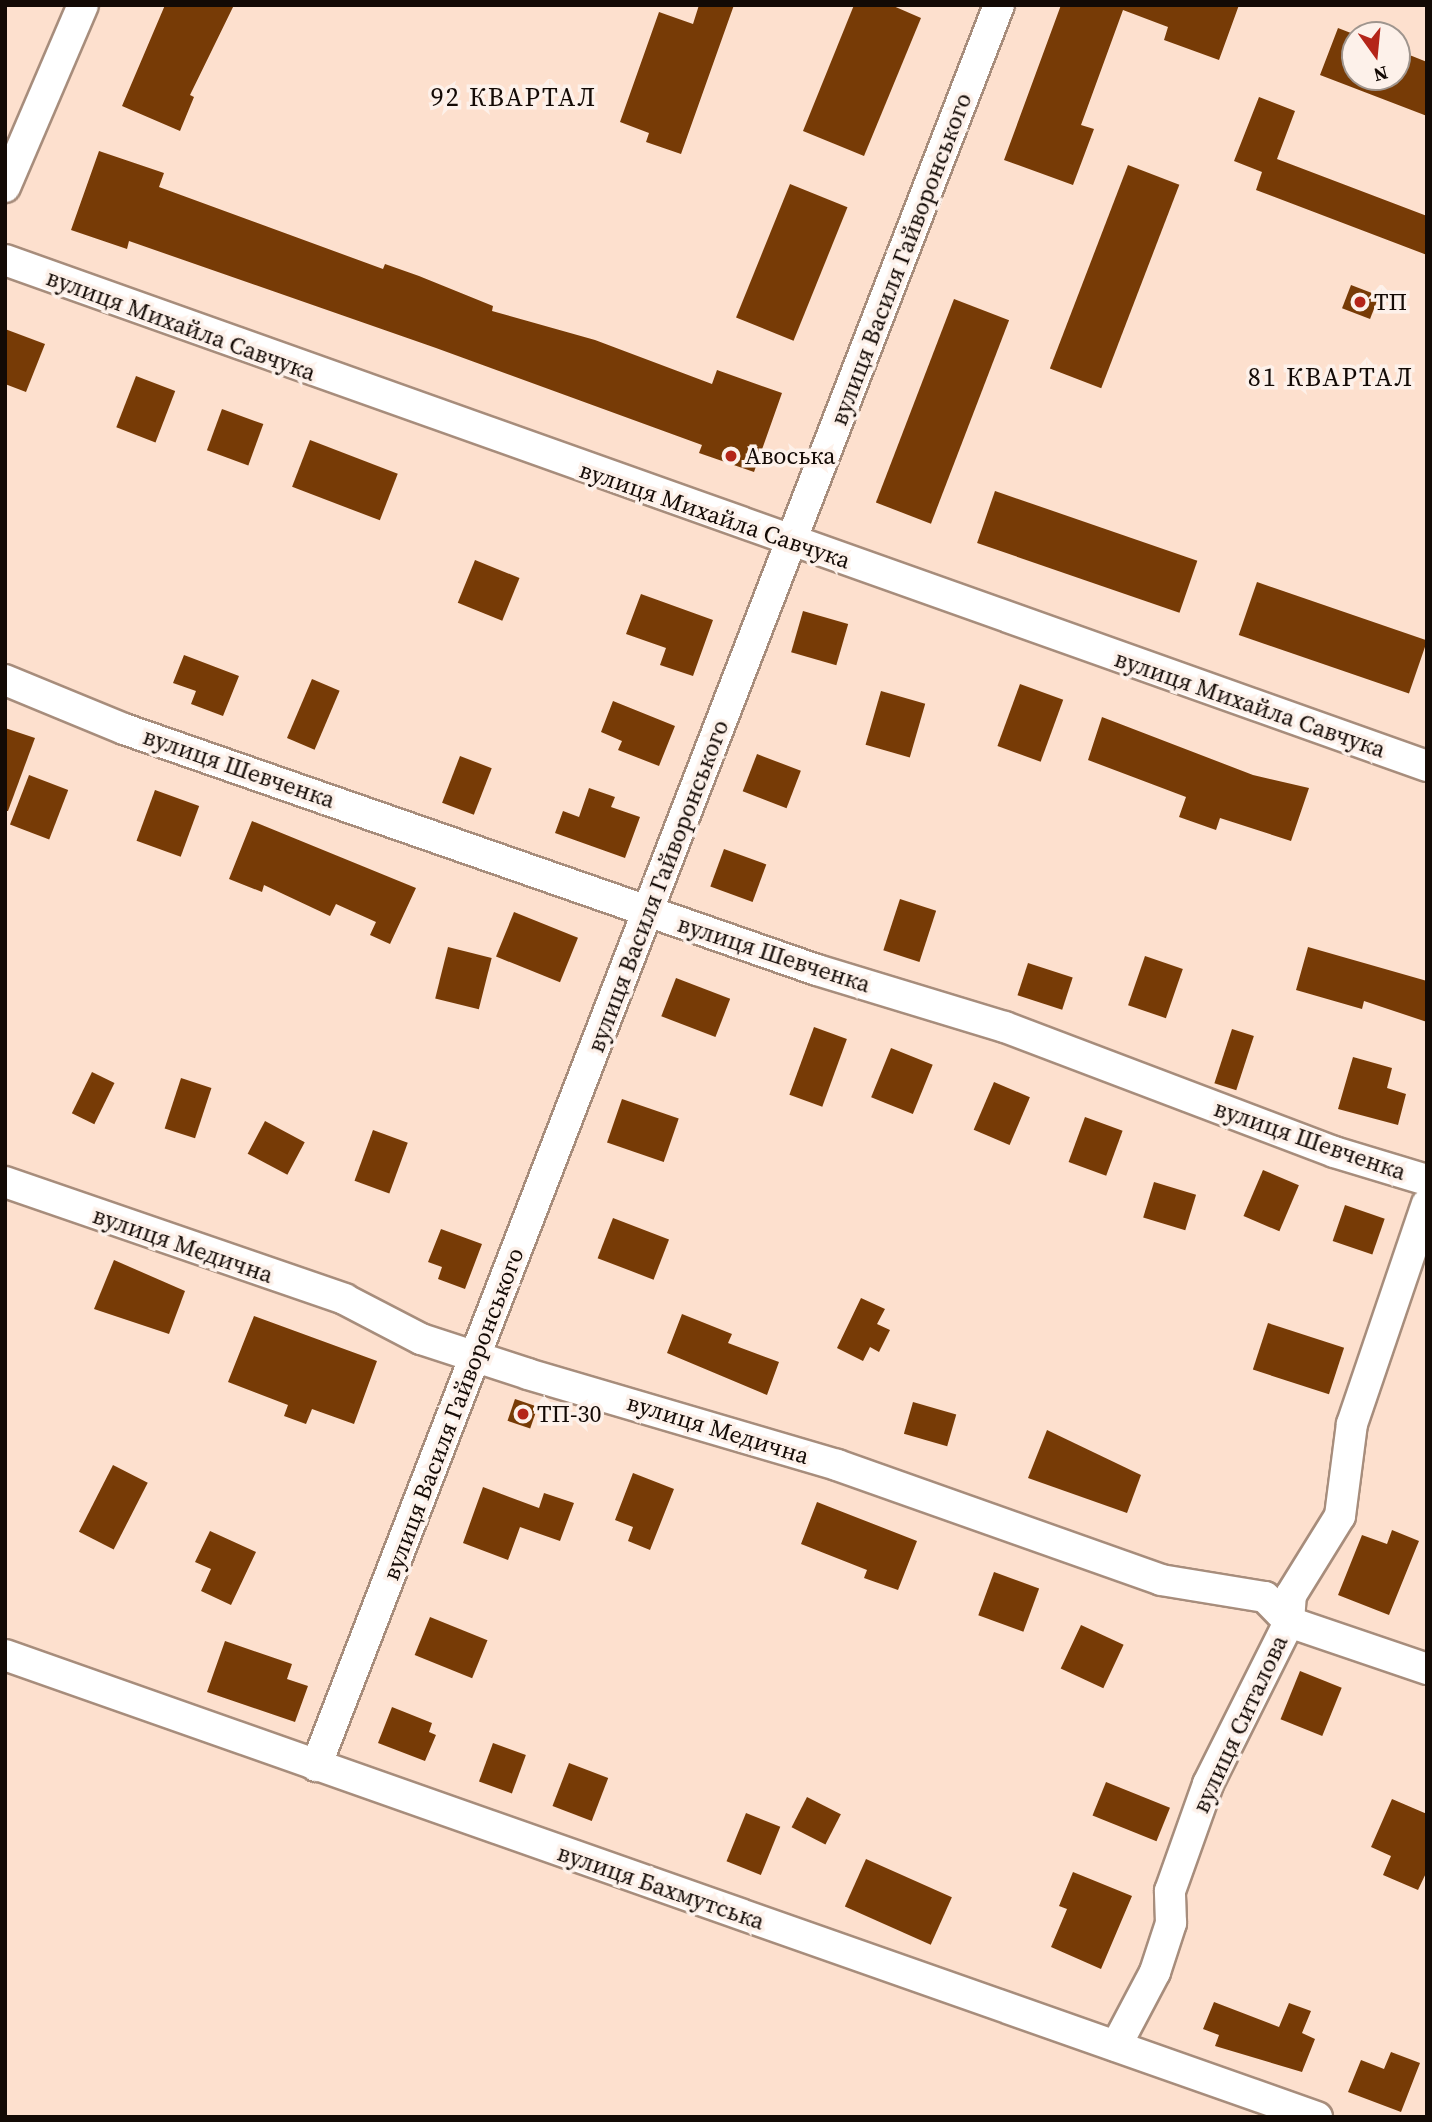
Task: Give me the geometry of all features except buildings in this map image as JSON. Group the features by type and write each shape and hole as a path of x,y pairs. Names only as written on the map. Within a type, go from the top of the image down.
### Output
{"street":[{"path":"5,187 82,5"},
{"name":"вулиця Василя Гайворонського","path":"316,1766 999,5"},
{"name":"вулиця Михайла Савчука","path":"5,260 791,542 1427,766"},
{"name":"вулиця Шевченка","path":"5,680 124,729 648,913 1005,1027 1334,1152 1427,1180"},
{"name":"вулиця Медична","path":"5,1182 344,1299 421,1339 837,1465 1161,1580 1265,1597 1289,1622 1427,1669"},
{"name":"вулиця Ситалова","path":"1116,2046 1155,1972 1171,1923 1170,1891 1208,1784 1289,1622 1291,1595 1340,1516 1352,1424 1427,1204"},
{"name":"вулиця Бахмутська","path":"5,1656 1317,2117"}],"place":[{"name":"ТП","path":"1360,302"},
{"name":"Авоська","path":"731,456"},
{"name":"ТП-30","path":"523,1414"}],"district":[{"name":"92 КВАРТАЛ","path":"514,98"},
{"name":"81 КВАРТАЛ","path":"1331,378"}]}
